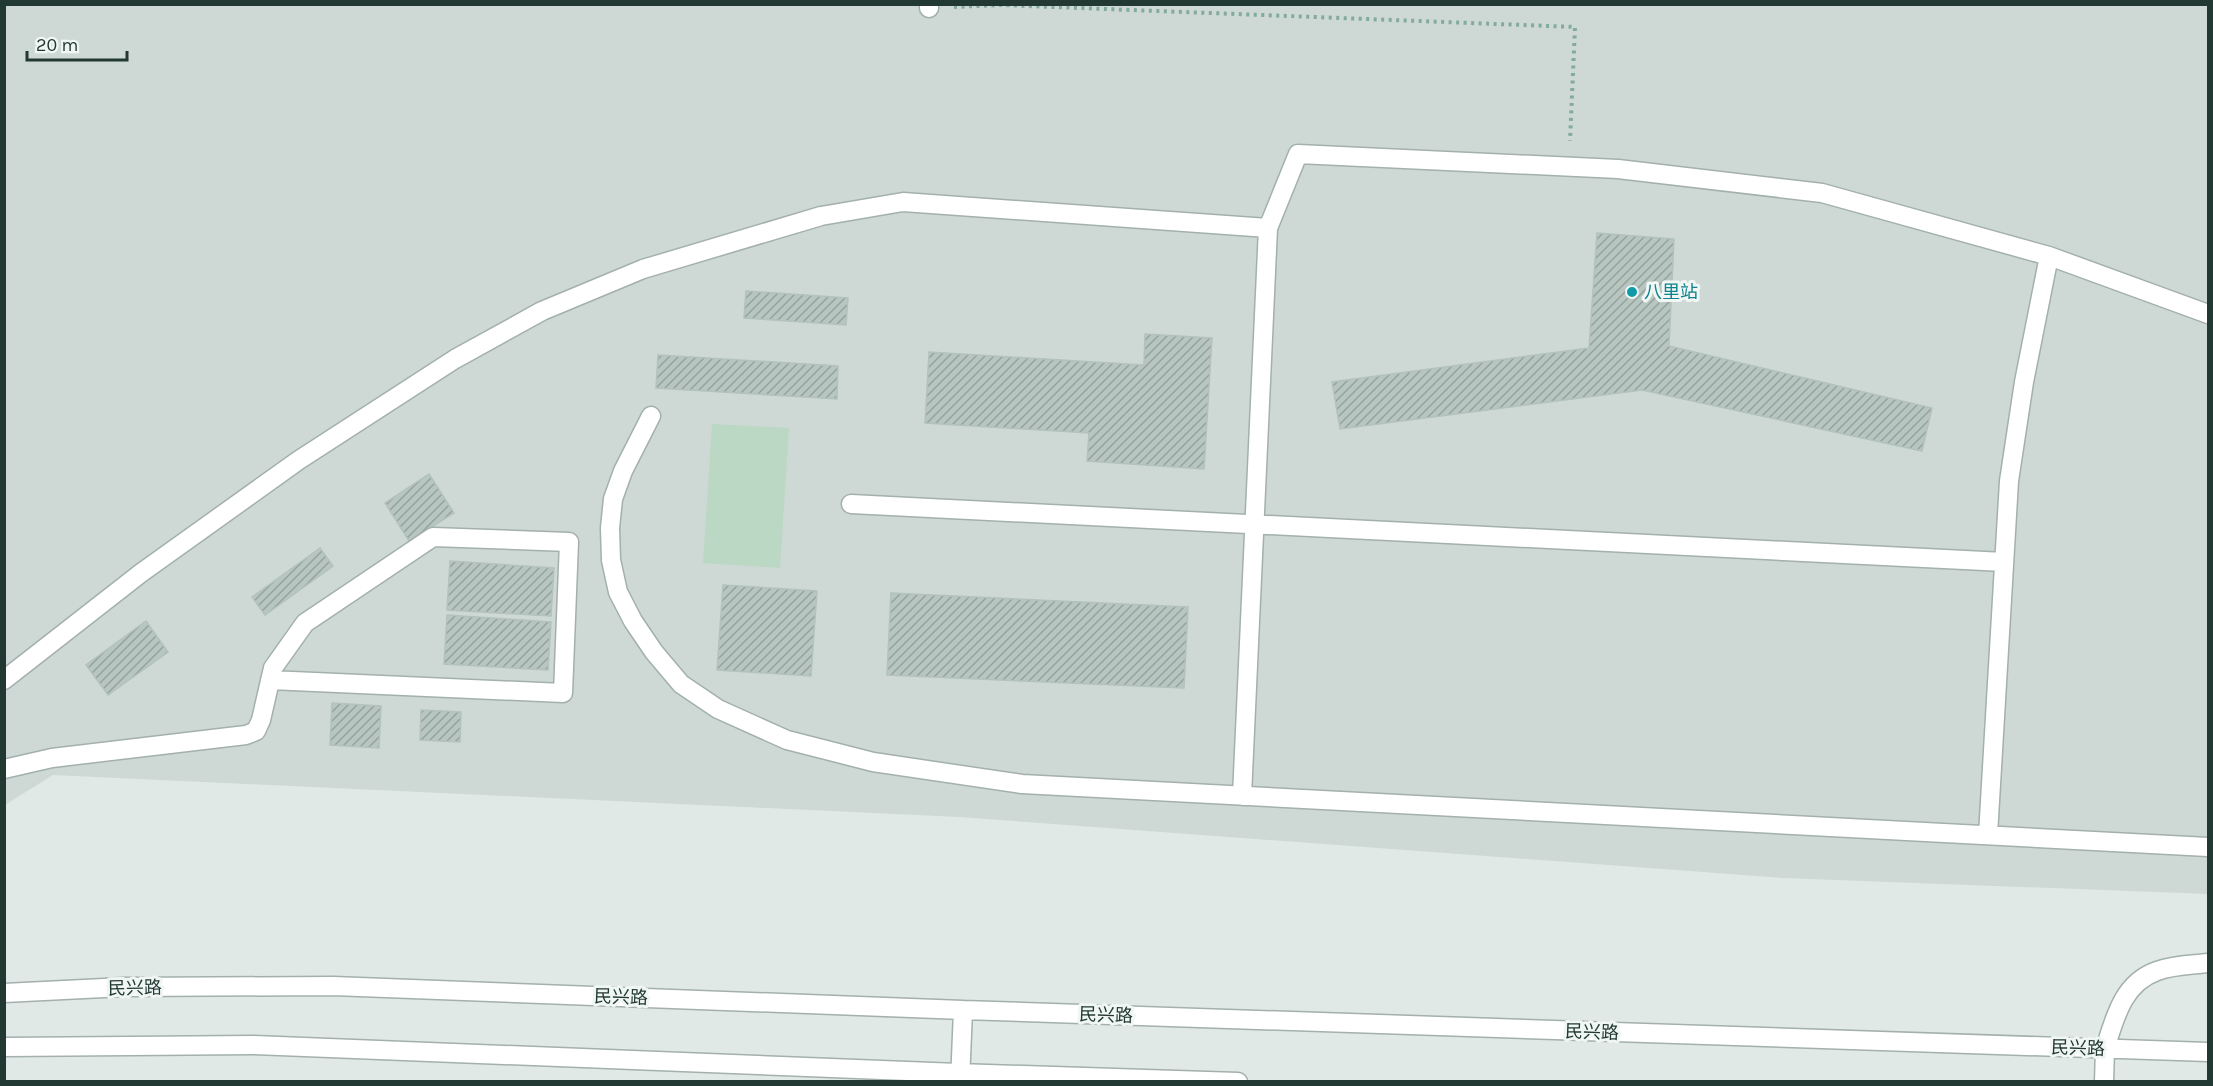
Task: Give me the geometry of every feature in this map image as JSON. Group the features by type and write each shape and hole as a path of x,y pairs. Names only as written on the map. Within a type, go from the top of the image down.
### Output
{"street":[{"path":"1242,796 1268,228 1298,154 1618,169 1822,193 2049,256 2208,314"},
{"path":"4,680 141,573 299,460 455,359 542,311 643,269 822,216 903,202 1268,228"},
{"path":"1988,835 2009,481 2024,382 2049,256"},
{"path":"651,416 623,471 613,499 609,528 611,560 618,592 633,621 654,652 681,684 718,710 787,740 873,762 1022,784 2208,847"},
{"path":"851,504 2004,562"},
{"path":"4,769 52,758 246,735 256,731 261,720 270,680 273,668 305,622 433,537 569,542 563,693 270,680"},
{"path":"2104,1082 2105,1049 2117,1010 2130,987 2157,971 2208,963"},
{"name":"民兴路","path":"4,993 124,987 333,986 963,1010 2208,1052"},
{"path":"959,1077 963,1010"},
{"path":"4,1047 254,1045 959,1077 1238,1082"}],"path":[{"path":"929,6 1001,5 1575,27 1569,167"}],"shaded area":[{"path":"5,5 2208,5 2208,894 1783,878 959,817 53,775 5,805"}],"green space":[{"path":"712,424 789,428 780,568 703,563"}],"building":[{"name":"八里站","path":"1597,233 1674,239 1669,346 1932,408 1922,451 1642,390 1340,429 1332,382 1589,348"},
{"path":"746,291 848,298 846,325 744,318"},
{"path":"1145,334 1212,338 1204,469 1087,461 1089,433 925,423 929,352 1144,365"},
{"path":"658,355 838,366 837,399 656,388"},
{"path":"429,474 454,513 409,541 385,503"},
{"path":"320,548 333,566 265,615 252,597"},
{"path":"450,561 554,568 551,616 447,610"},
{"path":"723,585 817,591 811,676 717,670"},
{"path":"891,593 1188,607 1184,688 887,675"},
{"path":"447,615 551,622 548,670 444,664"},
{"path":"146,621 168,652 108,695 86,665"},
{"path":"332,703 381,706 379,748 330,745"},
{"path":"421,710 461,712 460,742 420,740"}],"place":[{"name":"八里站","path":"1632,292"}]}
